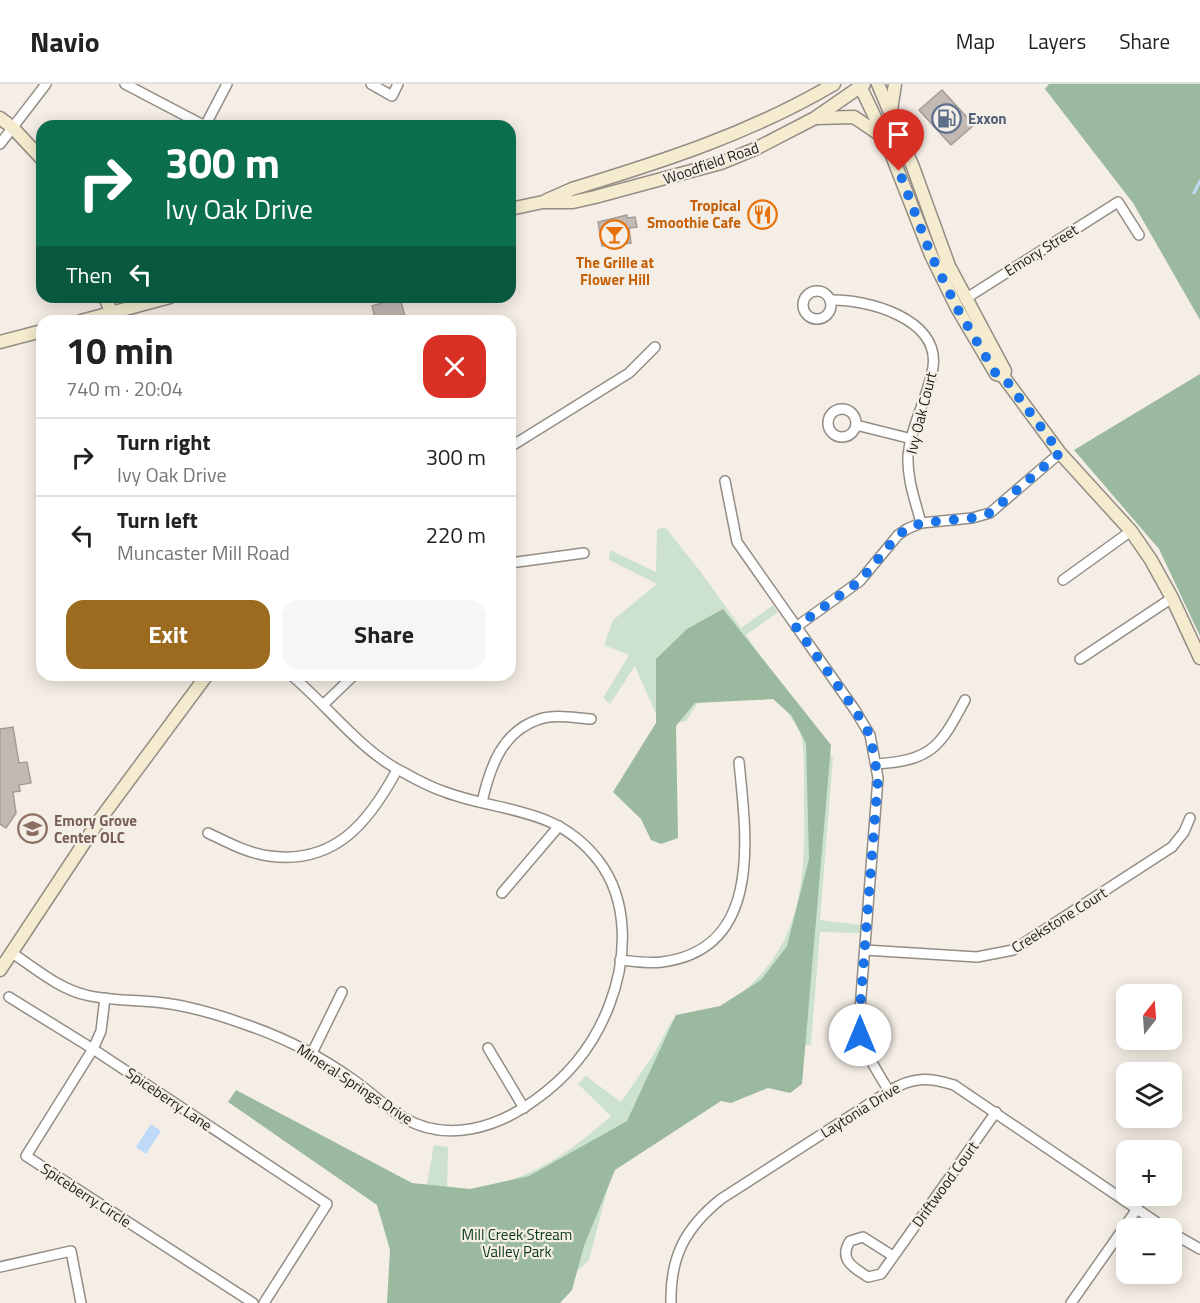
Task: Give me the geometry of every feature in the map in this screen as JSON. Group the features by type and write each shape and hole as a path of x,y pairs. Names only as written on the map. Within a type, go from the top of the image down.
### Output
{"main road":[{"name":"Woodfield Road","path":"543,202 572,189 728,138 773,118 822,88 834,84"},
{"path":"878,84 891,111 942,250 965,299 1005,371 1003,376"},
{"path":"891,111 895,84"},
{"path":"861,85 885,138 931,255 948,290 996,374 1003,376 1060,453 1131,531 1151,560 1172,598 1200,658"},
{"name":"Woodfield Road","path":"516,207 543,202 573,202 687,173 755,149 814,118 861,85"},
{"path":"814,118 854,117 861,119 885,138"},
{"path":"0,118 12,127 36,153"},
{"path":"119,315 153,303"},
{"path":"0,342 36,333"},
{"path":"0,970 98,822 203,681"}],"street":[{"path":"0,144 46,84"},
{"path":"125,84 194,120"},
{"path":"208,120 227,84"},
{"path":"371,84 392,96 398,84"},
{"name":"Emory Street","path":"965,299 1118,202 1139,235"},
{"name":"Ivy Oak Court","path":"830,300 860,303 902,316 929,344 933,367 912,439 908,475 921,523"},
{"path":"516,443 629,373 655,347"},
{"path":"856,425 912,439"},
{"path":"796,627 860,581 898,535 921,523 972,518 990,513 1060,453"},
{"path":"725,481 737,542 855,710 870,735 878,778 860,1035 867,1055 889,1091"},
{"path":"1063,580 1131,531"},
{"path":"516,562 584,553"},
{"path":"1080,659 1172,598"},
{"name":"Mineral Springs Drive","path":"12,953 65,988 86,995 170,1004 216,1014 265,1030 312,1053 354,1080 404,1118 430,1130 449,1132 474,1129 502,1120 557,1085 585,1053 605,1016 615,991 622,943 621,917 618,899 600,862 587,847 559,826 532,814 445,792 397,770 363,744 298,681"},
{"path":"324,704 348,681"},
{"path":"877,764 905,762 930,751 947,733 964,700"},
{"path":"482,802 488,773 495,758 518,731 540,719 562,717 591,719"},
{"path":"620,960 660,962 685,957 699,950 720,933 729,921 740,895 747,858 739,762"},
{"path":"208,833 245,850 268,856 294,857 327,848 342,840 364,822 379,804 397,770"},
{"name":"Creekstone Court","path":"865,950 977,957 1013,950 1172,847 1184,832 1190,818"},
{"path":"502,893 559,826"},
{"path":"312,1053 342,992"},
{"name":"Spiceberry Lane","path":"9,997 93,1049 327,1204 264,1303"},
{"path":"93,1049 101,1030 105,998"},
{"path":"488,1048 524,1108"},
{"name":"Spiceberry Circle","path":"93,1049 26,1156 253,1303"},
{"name":"Laytonia Drive","path":"671,1303 673,1267 689,1230 702,1214 721,1199 889,1091 904,1082 920,1078 954,1084 1150,1218"},
{"name":"Driftwood Court","path":"893,1256 863,1237 850,1242 845,1250 847,1261 868,1277 881,1274 996,1112"},
{"path":"1071,1303 1137,1209"},
{"path":"1182,1239 1200,1249"},
{"path":"0,1267 71,1251 81,1303"}],"green space":[{"path":"1049,84 1200,84 1200,320 1133,203 1045,89"},
{"path":"1200,374 1200,636 1159,549 1074,450"},
{"name":"Mill Creek Stream Valley Park","path":"665,527 741,628 773,605 778,612 746,635 833,758 820,920 861,925 860,933 820,932 811,1045 798,1045 614,1164 589,1260 543,1303 391,1303 416,1243 434,1145 448,1147 447,1192 472,1189 516,1178 555,1159 611,1116 578,1084 586,1076 621,1102 654,1054 672,1020 714,1009 729,1002 757,979 773,959 794,915 803,866 803,745 800,731 773,694 700,700 686,721 661,726 635,666 610,704 603,698 629,655 604,645 613,620 657,584 609,560 610,550 656,572 657,530"},
{"name":"Mill Creek Stream Valley Park","path":"723,609 831,745 802,1084 790,1093 768,1088 731,1103 721,1101 615,1170 584,1246 572,1290 560,1303 387,1303 390,1250 377,1205 228,1102 236,1090 412,1183 470,1189 529,1176 627,1121 676,1015 720,1006 761,980 787,946 809,859 806,743 791,715 773,699 695,703 676,726 678,838 661,844 651,840 641,819 613,792 656,723 656,659 687,629"}],"water":[{"path":"151,1124 161,1131 146,1154 136,1147"}],"building":[{"name":"Exxon","path":"942,90 974,125 951,145 919,110"},
{"name":"Tropical Smoothie Cafe","path":"766,205 770,219 765,225 760,226 754,209"},
{"name":"The Grille at Flower Hill","path":"627,215 627,218 635,217 637,227 629,228 631,243 602,246 598,222"},
{"path":"382,303 402,303 404,315 374,315 372,306"},
{"path":"13,727 19,763 27,762 31,783 19,785 20,791 13,792 16,813 6,828 0,824 0,729"}],"waterway":[{"path":"1194,193 1200,181"}],"place":[{"name":"Exxon","path":"947,118"},
{"name":"Tropical Smoothie Cafe","path":"762,214"},
{"name":"The Grille at Flower Hill","path":"615,235"},
{"name":"Emory Grove Center OLC","path":"33,829"}],"route":[{"path":"860,1035 859,1022 878,778 877,764 870,735 796,627 860,581 898,535 907,529 921,523 972,518 990,513 1060,453 1003,376 996,374 957,308 931,255 899,171"}]}
